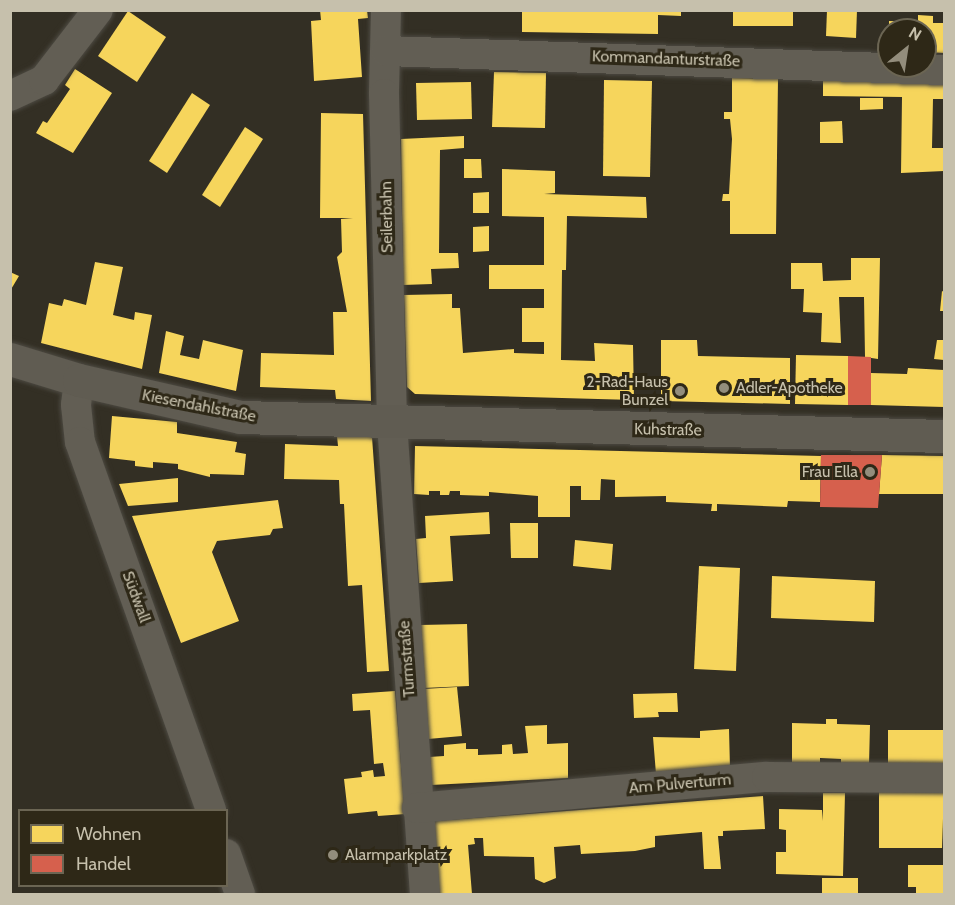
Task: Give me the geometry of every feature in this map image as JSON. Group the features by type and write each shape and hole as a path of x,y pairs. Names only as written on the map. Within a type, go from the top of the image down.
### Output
{"main road":[{"name":"Kiesendahlstraße","path":"10,359 79,380 241,417 392,423"},
{"name":"Kuhstraße","path":"392,423 945,436"}],"street":[{"path":"10,96 22,94 44,80 98,10"},
{"name":"Seilerbahn","path":"386,10 392,423"},
{"name":"Kommandanturstraße","path":"386,51 945,70"},
{"name":"Südwall","path":"79,380 76,405 80,442 211,809"},
{"name":"Turmstraße","path":"392,423 417,808 425,894"},
{"name":"Am Pulverturm","path":"417,808 767,777 945,778"},
{"path":"228,860 240,894"}],"building: Wohnen":[{"path":"320,10 367,10 368,18 358,19 362,77 314,81 311,21 321,20"},
{"path":"522,10 681,10 681,16 658,15 658,34 522,32"},
{"path":"733,10 793,10 793,26 733,26"},
{"path":"827,10 857,10 856,38 826,36"},
{"path":"128,11 166,37 137,82 98,56"},
{"path":"918,15 933,16 933,18 918,18"},
{"path":"937,23 944,23 944,53 937,53"},
{"path":"75,69 112,93 73,153 36,133 43,121 47,123 70,89 65,85"},
{"path":"494,72 546,73 545,128 492,127"},
{"path":"823,73 877,74 877,78 937,78 937,75 944,75 944,99 933,99 932,148 944,148 944,171 901,173 902,97 823,96"},
{"path":"732,78 778,79 776,234 730,234 730,201 722,201 723,194 729,194 732,139 730,119 724,119 724,112 732,112"},
{"path":"604,80 652,81 650,177 603,176"},
{"path":"471,82 472,119 417,120 416,83"},
{"path":"192,93 210,105 167,173 149,161"},
{"path":"860,98 883,98 883,109 860,110"},
{"path":"321,113 363,114 371,401 336,399 335,390 260,387 261,353 334,355 333,312 347,312 337,257 342,252 341,219 353,218 320,218"},
{"path":"842,121 843,143 820,143 820,122"},
{"path":"245,127 263,139 220,207 202,195"},
{"path":"464,136 464,148 440,150 439,253 458,253 459,268 431,269 432,284 403,285 401,139"},
{"path":"464,159 481,159 482,178 464,178"},
{"path":"502,169 555,171 555,193 544,194 646,197 647,218 567,216 566,270 562,270 561,360 595,361 594,343 633,345 634,400 415,394 407,387 404,295 452,294 452,308 460,308 463,353 514,349 514,353 544,354 544,342 522,342 522,308 544,308 544,289 489,289 489,265 544,265 544,217 502,216"},
{"path":"489,192 489,213 473,213 473,193"},
{"path":"489,226 489,251 473,252 473,227"},
{"path":"851,258 880,258 878,359 865,357 864,297 839,297 841,343 821,342 822,313 803,312 804,289 791,289 791,263 822,263 823,281 851,280"},
{"path":"95,262 123,267 113,315 134,320 135,312 152,315 142,369 41,343 49,303 62,306 64,299 86,305"},
{"path":"10,272 19,276 10,291"},
{"path":"942,291 944,292 944,311 940,311"},
{"path":"166,331 184,336 180,355 199,359 203,340 243,350 236,391 159,373"},
{"path":"661,340 697,340 698,356 790,358 790,404 661,401"},
{"path":"937,340 944,340 944,360 934,359"},
{"path":"796,355 848,356 848,405 795,404"},
{"path":"908,368 944,370 944,407 871,405 871,373 907,374"},
{"path":"112,416 177,422 177,433 237,442 235,452 246,454 244,475 210,474 210,477 178,469 178,464 153,462 153,468 135,466 135,461 109,458"},
{"path":"337,436 372,437 389,671 367,672 362,585 348,586 344,504 340,504 339,480 284,479 285,444 338,446"},
{"path":"415,446 821,456 820,502 788,501 787,507 717,504 717,511 711,511 712,504 666,502 666,496 615,497 615,480 601,479 600,500 581,500 581,486 570,486 570,517 538,517 538,496 489,492 489,496 460,495 460,491 450,491 449,495 440,495 440,491 429,491 429,495 414,494"},
{"path":"882,455 944,456 944,494 879,494"},
{"path":"178,478 178,502 128,506 119,484"},
{"path":"278,500 283,528 273,529 270,535 217,541 212,552 239,621 181,643 132,516"},
{"path":"489,512 490,534 450,536 453,581 419,583 416,539 426,538 425,516"},
{"path":"510,523 538,523 538,558 511,558"},
{"path":"575,540 613,544 611,570 573,566"},
{"path":"699,566 740,568 736,671 694,669"},
{"path":"772,576 875,581 874,622 771,618"},
{"path":"467,624 469,686 423,688 420,625"},
{"path":"457,687 462,736 428,739 423,689"},
{"path":"395,691 405,814 378,816 377,811 348,814 344,779 362,777 361,772 373,770 374,777 385,776 383,763 374,764 370,710 353,711 352,694"},
{"path":"677,693 678,712 658,712 659,717 634,718 633,694"},
{"path":"826,719 837,719 837,724 870,725 869,765 841,764 841,759 820,758 820,763 792,763 792,723 826,724"},
{"path":"547,725 547,744 568,743 568,778 431,785 429,757 444,756 444,745 466,743 466,749 478,749 478,755 502,754 502,745 512,744 513,754 528,753 525,726"},
{"path":"729,729 730,768 656,774 653,737 700,738 700,731"},
{"path":"888,730 944,730 944,765 888,765"},
{"path":"944,790 942,848 879,848 879,792"},
{"path":"823,793 845,793 843,876 776,874 776,852 786,852 786,830 779,829 779,809 822,810 823,821"},
{"path":"763,796 765,829 723,831 723,836 718,836 721,869 704,869 702,832 655,836 655,847 635,851 581,854 580,845 554,847 556,878 544,883 535,879 534,857 484,856 483,838 474,838 475,844 468,845 472,894 439,894 434,821"},
{"path":"908,865 944,865 944,894 916,894 916,887 908,887"},
{"path":"822,878 858,878 858,894 822,894"}],"building: Handel":[{"path":"848,356 871,357 871,405 848,405"},
{"path":"821,455 882,455 878,508 820,507"}],"place":[{"name":"Adler-Apotheke","path":"724,388"},
{"name":"2-Rad-Haus Bunzel","path":"680,391"},
{"name":"Frau Ella","path":"870,472"},
{"name":"Alarmparkplatz","path":"333,855"}]}
